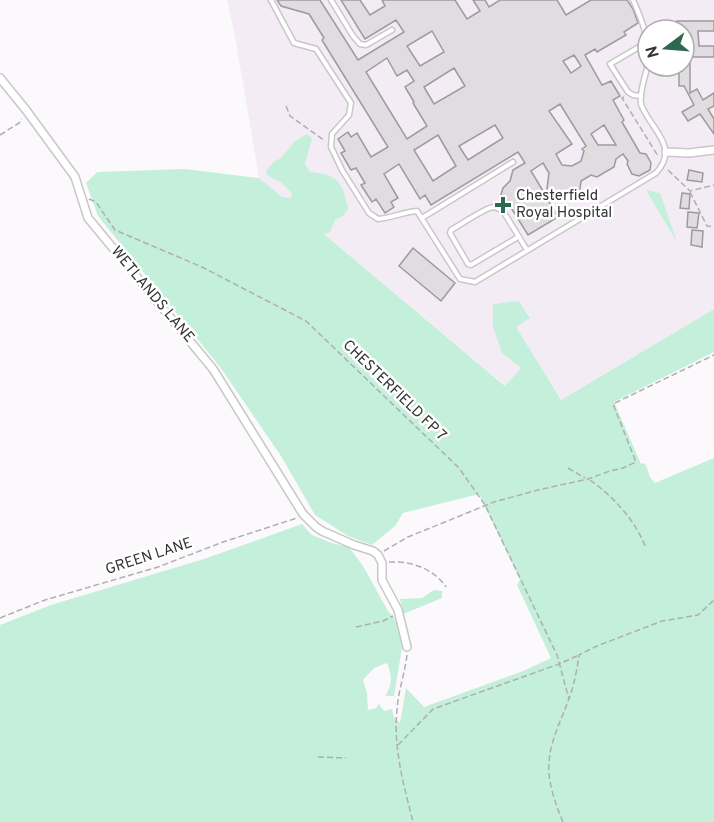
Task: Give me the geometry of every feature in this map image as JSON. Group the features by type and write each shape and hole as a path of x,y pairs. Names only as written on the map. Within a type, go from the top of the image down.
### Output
{"street":[{"name":"WETLANDS LANE","path":"0,78 75,177 88,218 213,369 303,513 322,531 374,551 382,563"},
{"path":"666,152 689,153 714,150"},
{"path":"382,563 381,580 399,613 407,647"}],"lane":[{"path":"271,0 294,43 316,49 351,103 349,115 332,134 331,147 342,170 369,213 378,219 389,218 403,212 417,211 460,279 475,282 656,173 663,165 666,152 664,142 641,106 645,78"},
{"path":"331,0 360,44 366,45 392,30"},
{"path":"633,0 641,18"},
{"path":"636,48 610,64 628,92 641,96"},
{"path":"422,218 513,162"},
{"path":"518,237 471,265 468,264 450,233 493,207 498,208 527,250"}],"path":[{"path":"628,92 622,98 663,165 690,191 707,226 714,226"},
{"path":"286,106 290,116 331,145"},
{"path":"0,135 19,123 26,110"},
{"path":"690,191 714,185"},
{"name":"CHESTERFIELD FP 7","path":"96,202 115,230 202,267 306,321 459,468 485,505 557,655 569,699"},
{"path":"383,552 408,537 485,505 588,479 636,462 613,404 714,355"},
{"path":"568,468 604,490 633,522 646,548"},
{"name":"GREEN LANE","path":"0,618 45,600 158,567 295,519 303,513"},
{"path":"382,563 401,562 418,566 432,572 446,587"},
{"path":"398,745 434,709 559,664 597,646 662,621 698,615 714,600"},
{"path":"356,627 383,621 399,613"},
{"path":"407,647 397,708 398,745 400,771 413,822"},
{"path":"563,822 552,787 548,764 553,741 569,699 579,655"},
{"path":"318,757 346,758"}],"shaded area":[{"name":"Chesterfield Royal Hospital","path":"227,0 714,0 714,309 561,400 515,327 530,318 519,301 494,304 522,368 506,386 259,178"}],"green space":[{"path":"307,134 312,138 305,164 310,172 327,175 338,181 344,192 348,209 343,216 335,220 330,232 324,234 505,386 521,368 502,353 493,327 493,304 519,301 530,318 516,327 561,400 714,309 714,352 614,402 641,464 646,465 655,483 714,458 714,822 0,822 0,625 51,605 204,559 302,524 312,535 349,547 363,566 399,630 402,648 394,696 385,696 391,680 387,663 374,668 363,680 367,693 368,710 376,708 379,704 384,711 392,709 394,717 400,723 406,688 424,707 523,671 551,658 517,585 520,580 479,494 403,513 395,526 372,545 348,536 315,515 281,456 220,367 98,216 86,183 97,172 185,169 259,178 282,197 291,198 292,193 281,182 268,176 266,171 295,141"},
{"path":"646,190 660,193 677,242"},
{"path":"434,590 442,591 442,598 403,614 400,599 422,598"}],"building":[{"name":"Chesterfield Royal Hospital","path":"277,0 320,0 358,60 404,32 396,20 365,39 341,0 360,0 370,15 385,6 382,0 455,0 467,19 480,11 473,0 485,0 489,7 500,0 557,0 566,15 591,0 627,0 633,9 636,24 624,32 626,35 597,52 595,49 585,55 602,85 611,81 620,96 613,100 624,120 622,122 640,153 646,154 651,163 650,170 639,176 632,174 623,154 616,159 614,167 597,177 591,175 581,181 580,189 563,199 546,197 558,217 528,235 510,206 503,204 500,198 503,188 510,181 513,170 525,163 518,152 431,205 425,195 420,199 399,164 384,174 398,198 391,202 394,207 385,213 376,199 372,202 361,185 365,183 356,168 351,170 341,153 345,151 338,139 348,132 351,137 357,133 371,157 388,147 322,40 324,38 309,14 281,6","holes":["432,31 444,52 420,66 407,46","574,55 581,66 571,73 563,61","387,58 397,76 407,70 414,81 405,87 427,126 407,139 366,72","454,68 465,86 434,104 424,87","560,104 586,146 582,149 584,151 581,161 572,166 562,165 556,154 572,144 549,111","495,125 503,138 468,160 459,146","604,125 616,145 598,145 591,134","438,135 456,166 433,181 414,150","543,163 549,173 546,196 531,171"]},
{"path":"696,21 714,21 714,31 698,31 699,46 714,46 714,57 696,57"},
{"path":"679,78 690,78 690,93 697,89 703,100 714,93 714,106 708,109 714,119 714,134 700,114 688,121 682,112 694,105 684,86 679,86"},
{"path":"689,170 703,173 702,182 687,180"},
{"path":"682,193 690,194 689,209 680,208"},
{"path":"688,212 699,213 697,228 687,227"},
{"path":"692,230 703,231 702,247 691,245"},
{"path":"413,248 455,283 441,301 399,266"}],"place":[{"name":"Chesterfield Royal Hospital","path":"503,205"}]}
